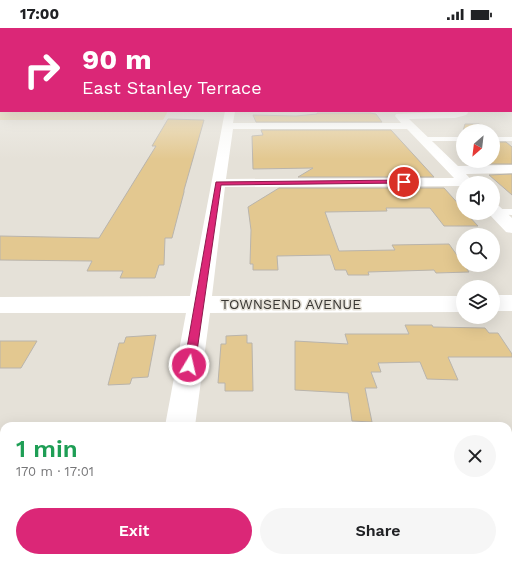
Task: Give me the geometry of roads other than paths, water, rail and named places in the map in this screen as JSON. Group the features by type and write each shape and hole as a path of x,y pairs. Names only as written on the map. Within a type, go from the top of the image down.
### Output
{"street":[{"path":"398,114 455,115 463,112"},
{"path":"398,114 460,176"},
{"path":"181,422 228,118 410,126"},
{"path":"454,170 512,170"},
{"path":"218,183 456,182"},
{"path":"500,211 512,228"},
{"path":"500,304 512,303"},
{"name":"TOWNSEND AVENUE","path":"0,305 456,304"}],"lane":[{"path":"422,138 456,139"},
{"path":"500,139 512,139"}]}
